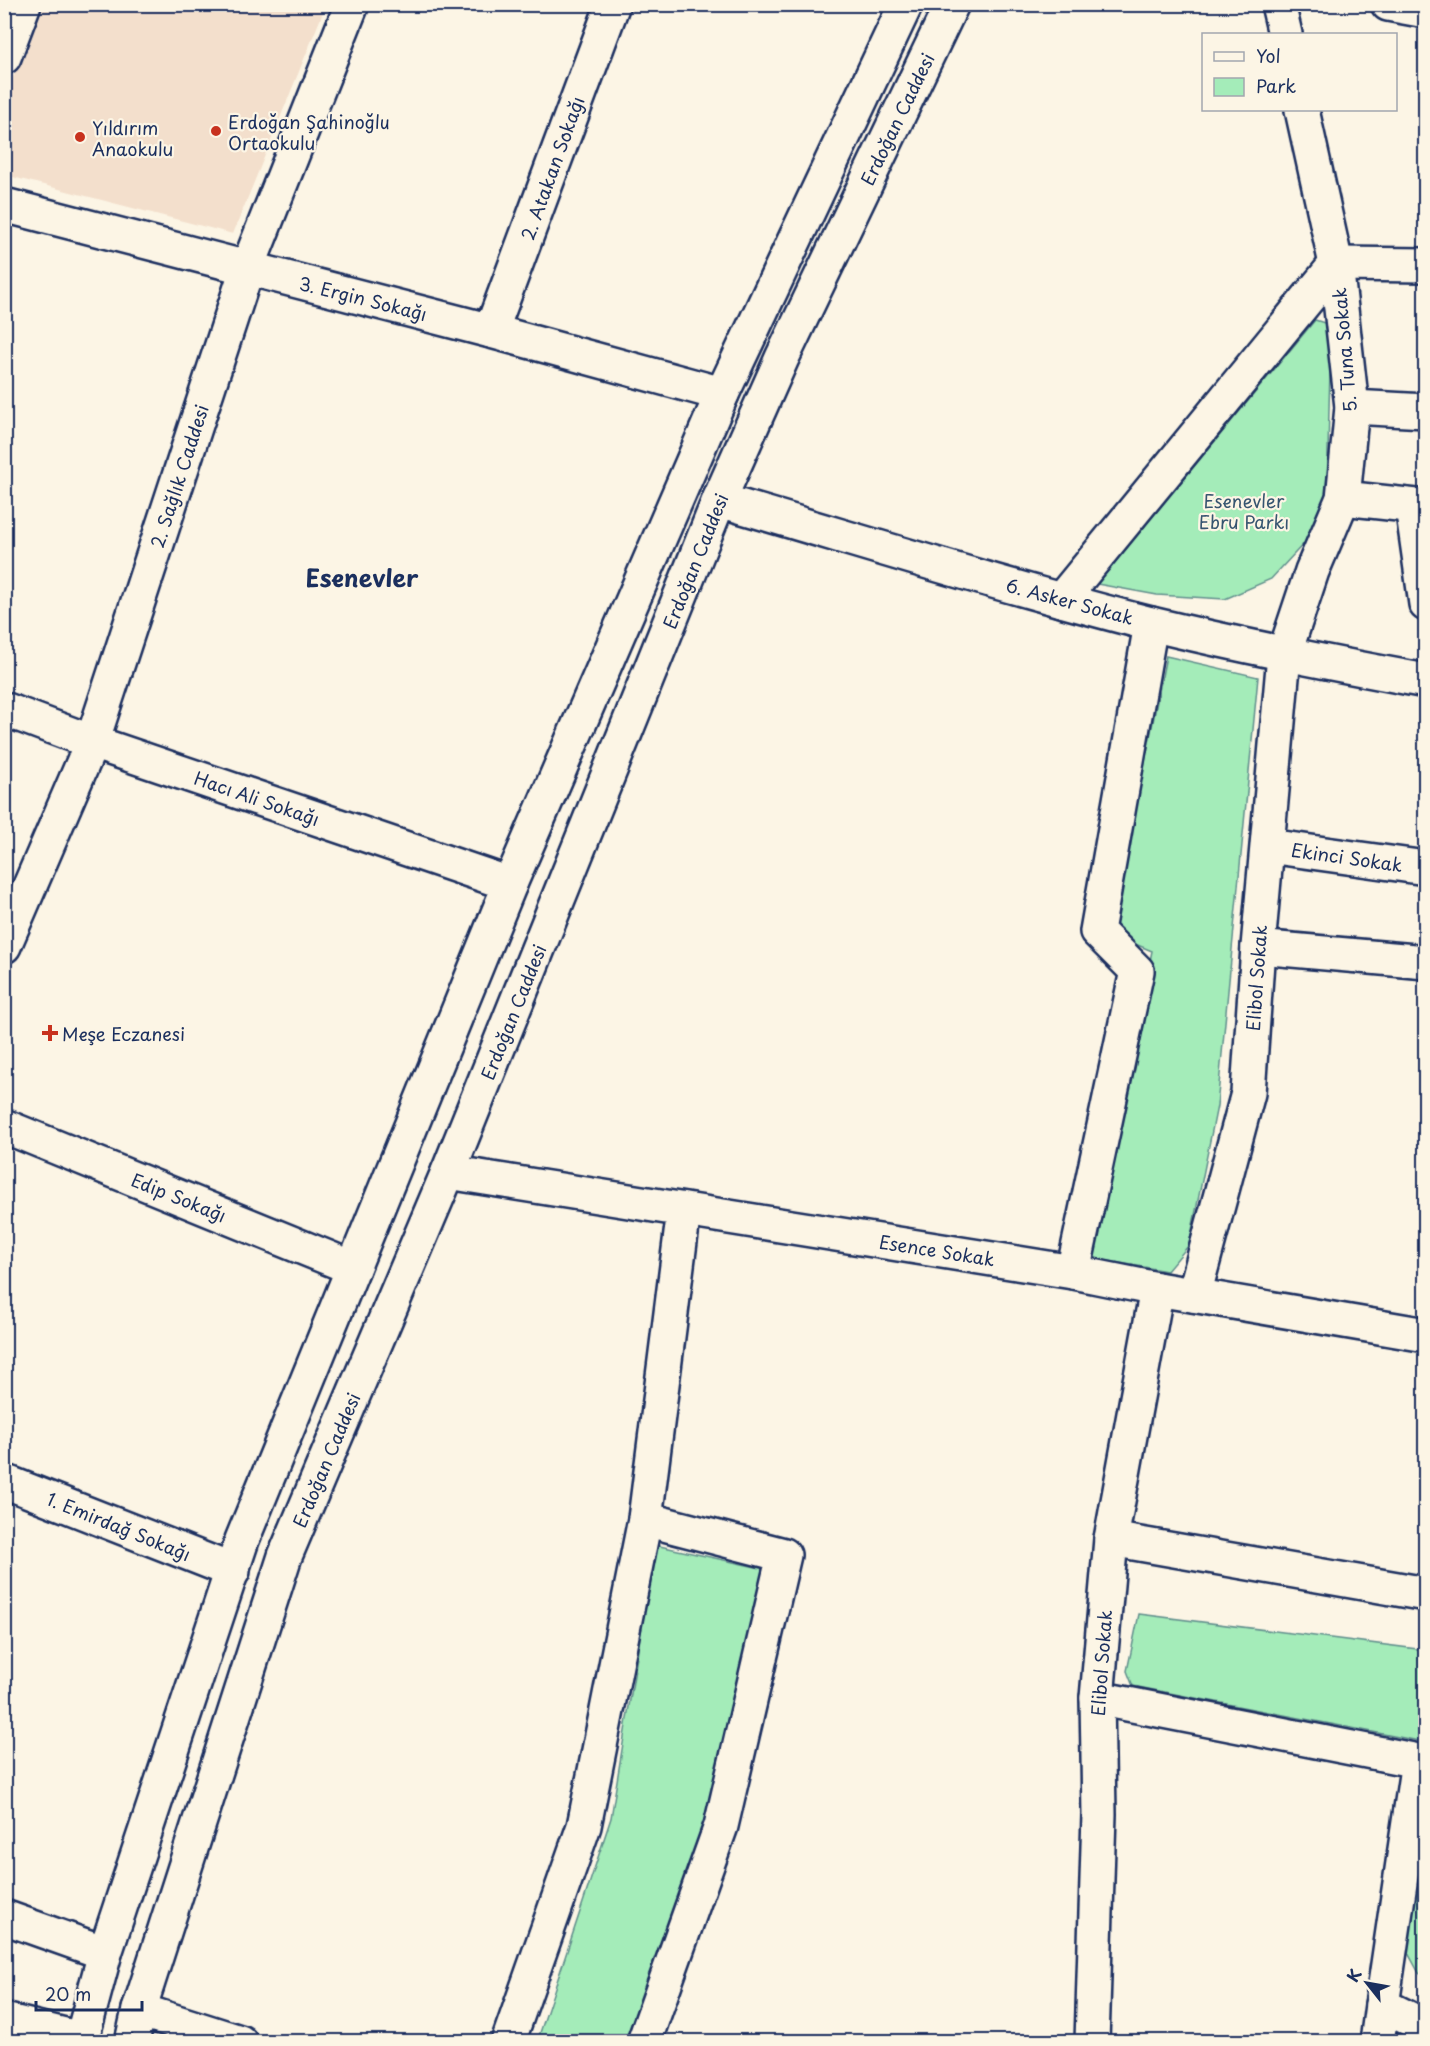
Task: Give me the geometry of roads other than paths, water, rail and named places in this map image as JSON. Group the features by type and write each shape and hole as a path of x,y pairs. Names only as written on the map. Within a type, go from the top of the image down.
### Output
{"street":[{"path":"4,57 24,4"},
{"name":"2. Sağlık Caddesi","path":"4,946 92,742 247,269 352,4"},
{"name":"2. Atakan Sokağı","path":"491,331 613,4"},
{"path":"4,2019 81,2040 105,1953 242,1540 510,884 722,394 906,4"},
{"name":"Erdoğan Caddesi","path":"132,2042 139,2010 285,1556 448,1172 720,500 782,358 952,4"},
{"path":"1278,4 1285,33"},
{"path":"1388,4 1425,11"},
{"name":"5. Tuna Sokak","path":"1284,655 1312,571 1343,498 1352,407 1336,264 1302,111"},
{"name":"3. Ergin Sokağı","path":"4,205 491,331 722,394"},
{"path":"1061,600 1336,264 1425,266"},
{"path":"1352,407 1425,411"},
{"path":"1343,498 1419,506 1425,604"},
{"name":"6. Asker Sokak","path":"720,500 1061,600 1151,624 1284,655 1425,681"},
{"path":"1073,1272 1137,972 1097,931 1151,624"},
{"name":"Elibol Sokak","path":"1194,1295 1248,1094 1258,947 1284,655"},
{"name":"Hacı Ali Sokağı","path":"4,709 92,742 510,884"},
{"name":"Ekinci Sokak","path":"1268,846 1425,868"},
{"path":"1258,947 1425,962"},
{"name":"Edip Sokağı","path":"4,1126 353,1268"},
{"name":"Esence Sokak","path":"448,1172 1073,1272 1425,1335"},
{"path":"508,2042 584,1826 645,1519 684,1210"},
{"name":"Elibol Sokak","path":"1092,2042 1099,1814 1096,1698 1111,1539 1158,1289"},
{"name":"1. Emirdağ Sokağı","path":"4,1481 232,1571"},
{"path":"644,2042 721,1826 784,1555 645,1519"},
{"path":"1111,1539 1425,1594"},
{"path":"1096,1698 1418,1761 1377,2042"},
{"path":"4,1917 105,1953"},
{"path":"1382,2005 1425,2026"},
{"path":"139,2010 240,2042"}],"place":[{"name":"Erdoğan Şahinoğlu Ortaokulu","path":"216,131"},
{"name":"Yıldırım Anaokulu","path":"80,137"},
{"name":"Meşe Eczanesi","path":"50,1033"}],"district":[{"name":"Esenevler","path":"362,577"}],"park label":[{"name":"Esenevler Ebru Parkı","path":"1244,510"}]}
